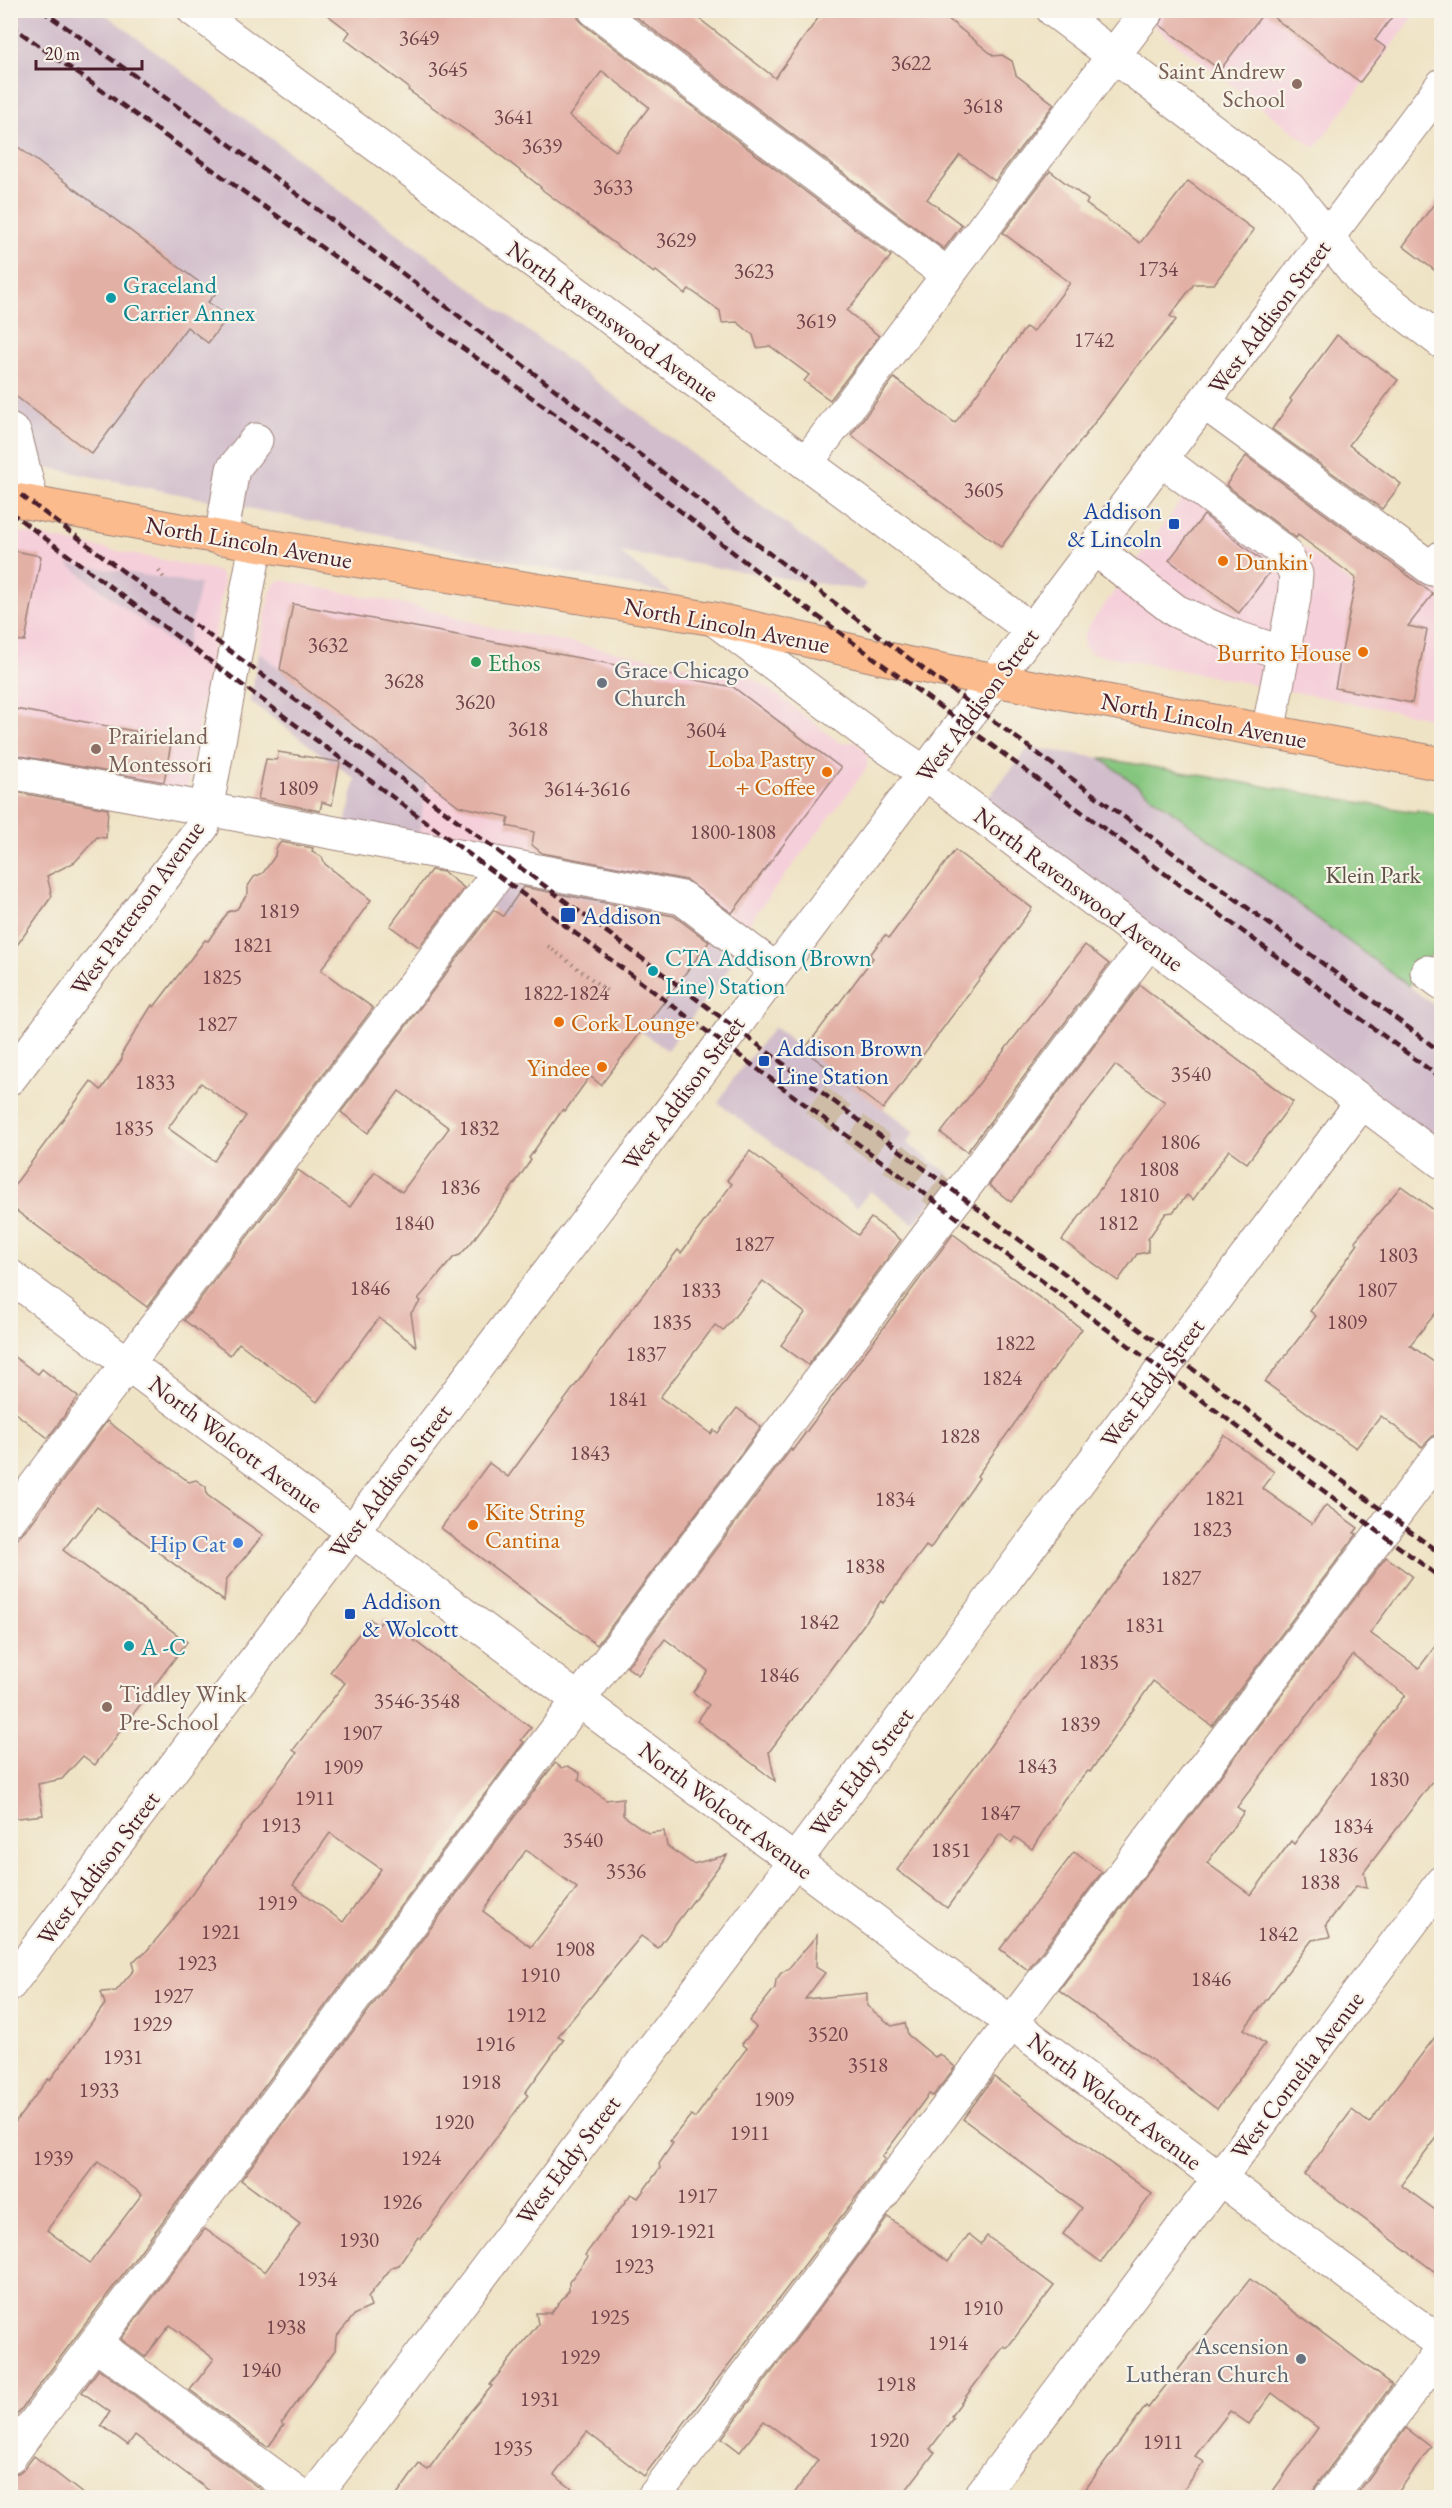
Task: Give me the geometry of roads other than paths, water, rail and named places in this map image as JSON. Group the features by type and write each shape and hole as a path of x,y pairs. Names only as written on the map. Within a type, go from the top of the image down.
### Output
{"main road":[{"name":"North Lincoln Avenue","path":"21,501 256,544 714,619 910,664 1442,764"}],"street":[{"name":"North Ravenswood Avenue","path":"194,10 1033,631"},
{"path":"595,10 948,276"},
{"path":"1053,10 1289,188 1363,282 1442,342"},
{"path":"806,463 1148,10"},
{"name":"West Addison Street","path":"10,1984 1095,549 1442,85"},
{"path":"1205,403 1432,569 1442,557"},
{"path":"10,430 15,434 21,501"},
{"path":"221,537 233,469 256,440"},
{"path":"1162,460 1285,553 1296,574 1291,615 1268,732"},
{"name":"West Patterson Avenue","path":"10,1078 203,826 256,544"},
{"path":"1095,549 1176,611 1235,637 1283,653"},
{"name":"North Ravenswood Avenue","path":"714,619 873,738 925,772 1442,1162"},
{"path":"10,772 682,898 776,970"},
{"path":"10,1519 504,866"},
{"path":"10,2456 1149,942"},
{"name":"West Eddy Street","path":"313,2498 795,1861 1362,1102"},
{"name":"North Wolcott Avenue","path":"10,1276 1442,2344"},
{"path":"653,2498 1442,1452"},
{"name":"West Cornelia Avenue","path":"979,2498 1442,1882"},
{"path":"95,2343 304,2498"},
{"path":"1330,2498 1442,2350"}],"tunnel":[{"path":"815,1099 953,1203"}],"railway":[{"path":"41,10 332,220 807,582 1442,1053"},
{"path":"10,25 569,424 762,575 1442,1079"},
{"path":"10,487 1442,1555"},
{"path":"10,512 1442,1579"}],"place":[{"name":"Saint Andrew School","path":"1297,84"},
{"name":"Graceland Carrier Annex","path":"111,298"},
{"name":"Addison & Lincoln","path":"1174,524"},
{"name":"Dunkin'","path":"1223,561"},
{"name":"Burrito House","path":"1363,652"},
{"name":"Ethos","path":"476,662"},
{"name":"Grace Chicago Church","path":"602,683"},
{"name":"Prairieland Montessori","path":"96,749"},
{"name":"Loba Pastry + Coffee","path":"827,772"},
{"name":"Addison","path":"568,915"},
{"name":"CTA Addison (Brown Line) Station","path":"653,971"},
{"name":"Cork Lounge","path":"559,1022"},
{"name":"Addison Brown Line Station","path":"764,1061"},
{"name":"Yindee","path":"602,1067"},
{"name":"Kite String Cantina","path":"473,1525"},
{"name":"Hip Cat","path":"238,1543"},
{"name":"Addison & Wolcott","path":"350,1614"},
{"name":"A -C","path":"129,1646"},
{"name":"Tiddley Wink Pre-School","path":"107,1707"},
{"name":"Ascension Lutheran Church","path":"1301,2359"}],"park label":[{"name":"Klein Park","path":"1373,874"}]}
